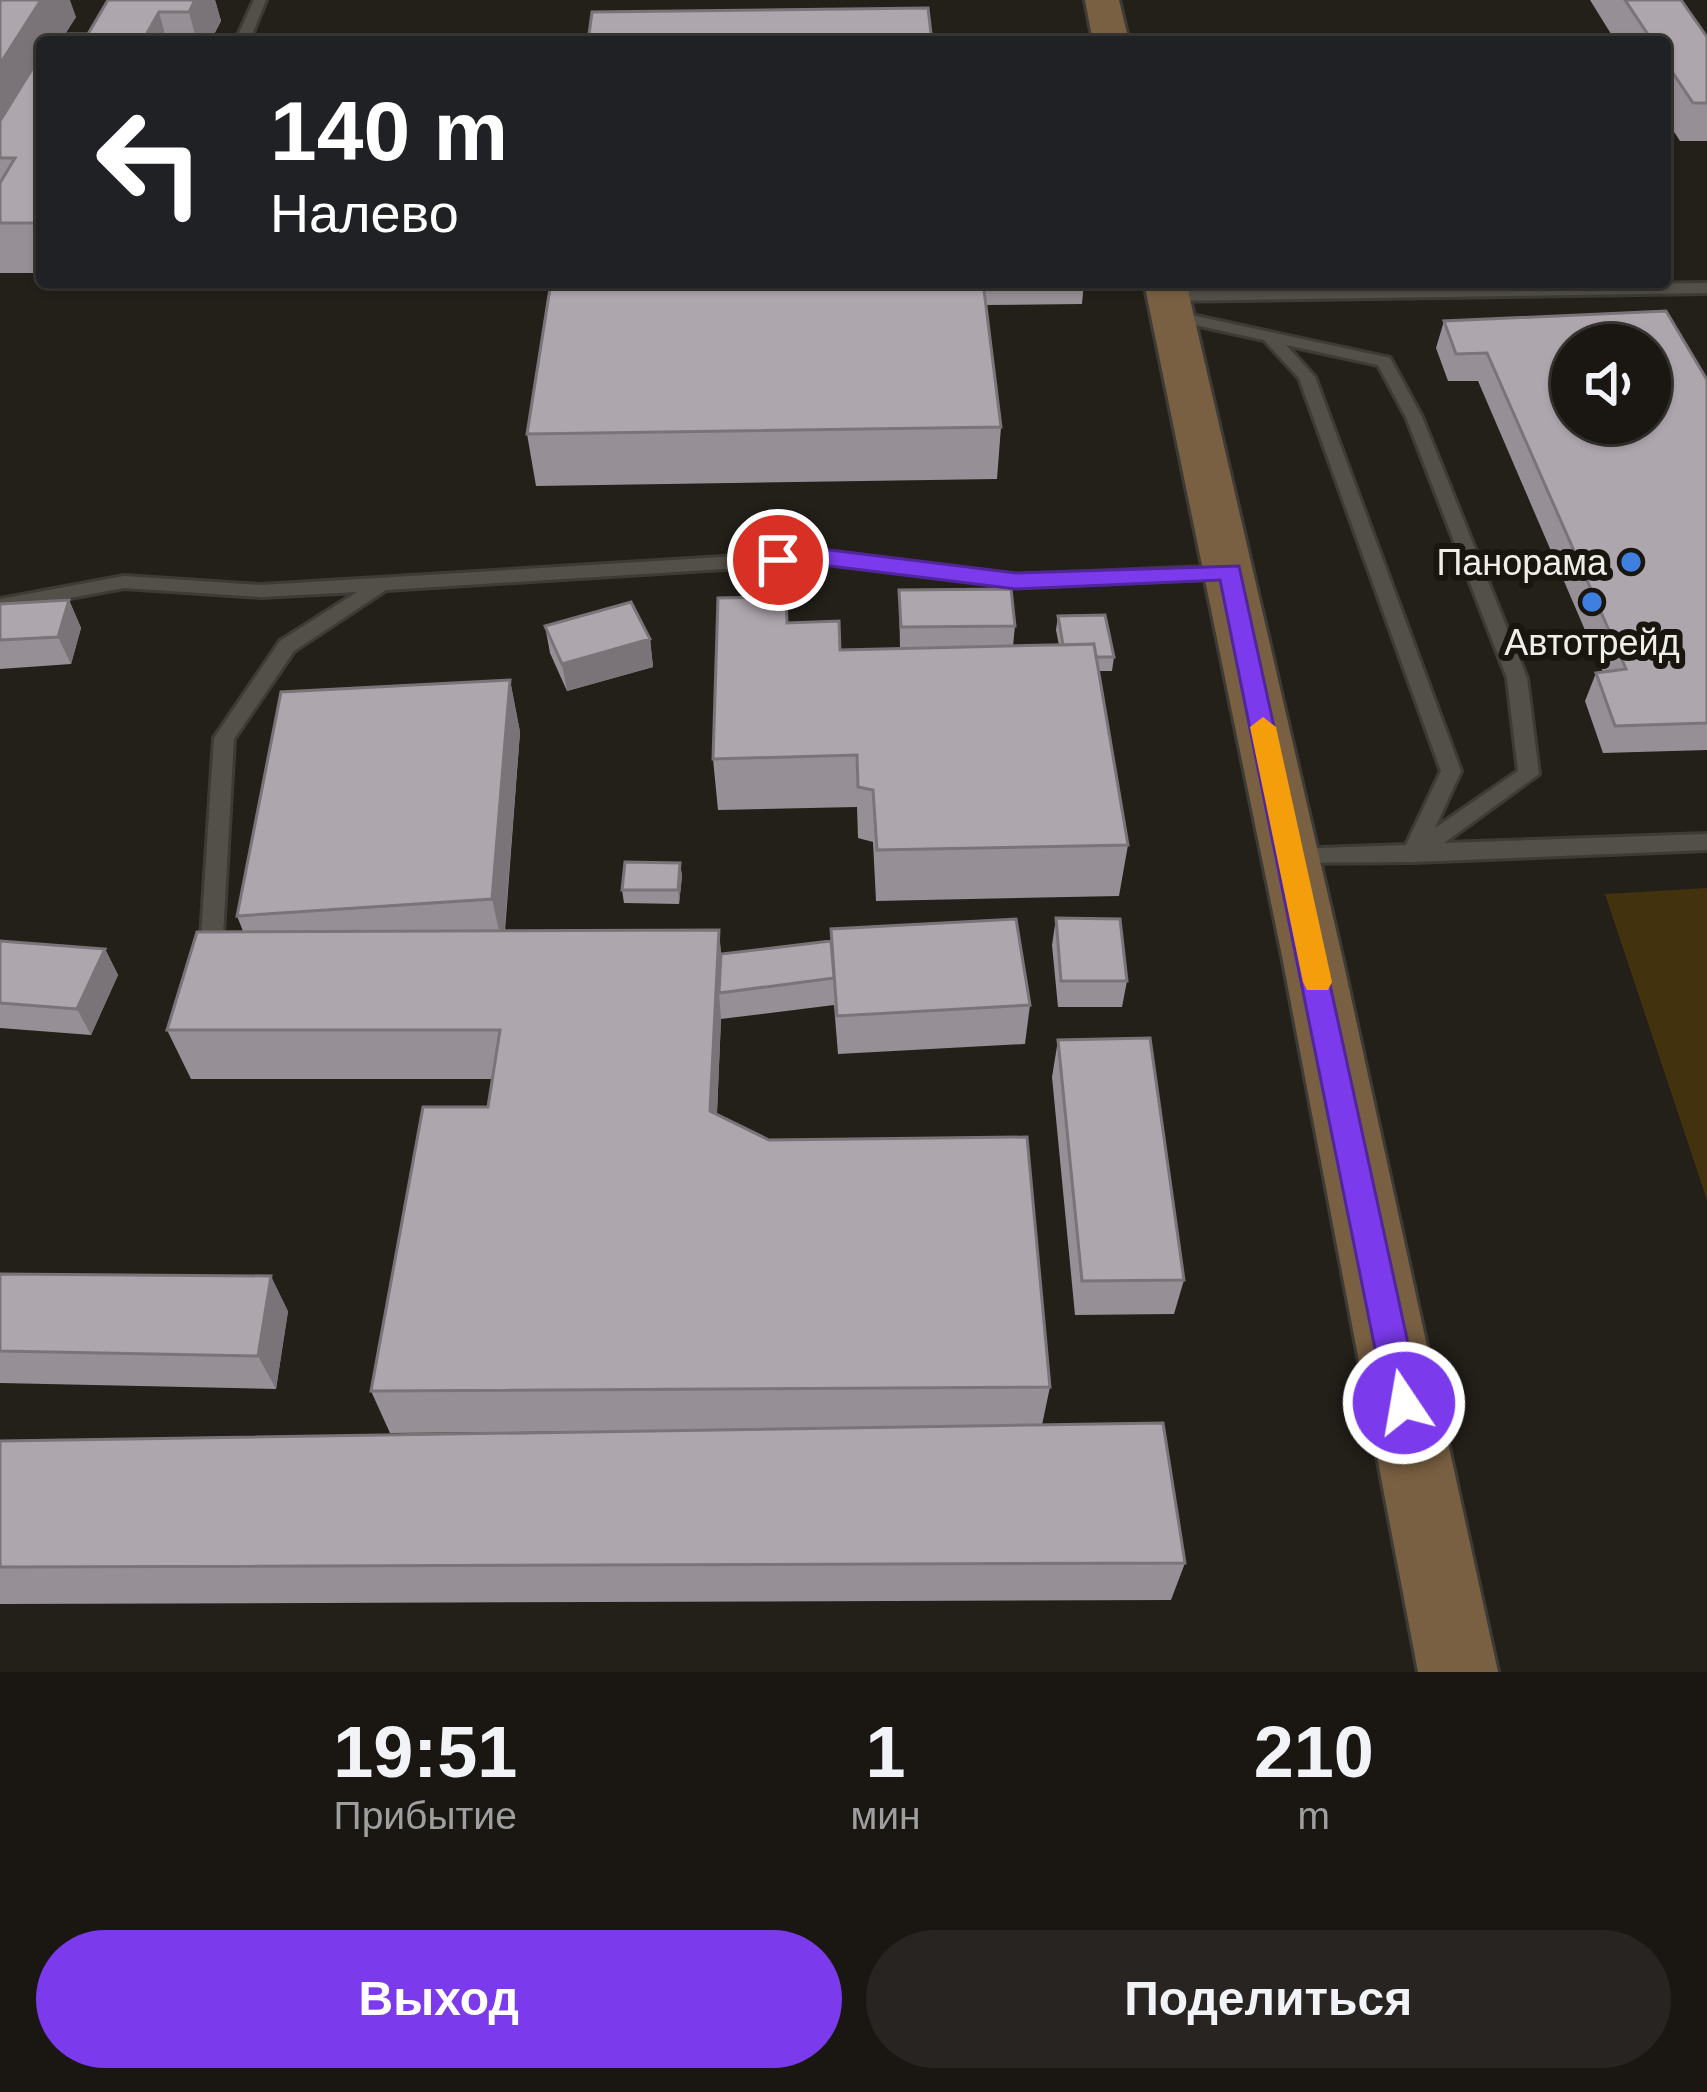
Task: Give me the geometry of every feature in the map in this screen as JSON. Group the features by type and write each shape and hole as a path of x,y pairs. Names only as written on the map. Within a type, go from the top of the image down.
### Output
{"street":[{"path":"1102,0 1110,36"},
{"path":"1167,292 1231,572 1459,1672"}],"lane":[{"path":"245,36 260,0"},
{"path":"1167,292 1707,288"},
{"path":"1167,292 1268,334 1384,361 1414,417 1517,678 1529,774 1413,854"},
{"path":"1268,334 1307,377 1451,771 1413,854"},
{"path":"0,605 124,582 261,592 822,557 1016,581 1231,572"},
{"path":"211,952 224,738 287,646 382,584"},
{"path":"1291,857 1707,842"}],"shaded area":[{"path":"1707,888 1707,1200 1605,894"}],"building":[{"path":"0,0 41,0 0,64"},
{"path":"108,0 195,0 189,12 159,12 146,35 175,36 53,36 88,34"},
{"path":"1625,0 1681,0 1707,37 1707,103 1693,103 1671,70 1671,36 1649,36"},
{"path":"928,8 931,36 589,36 592,12"},
{"path":"36,63 36,223 0,223 0,183 15,158 0,158 0,121"},
{"path":"550,288 984,288 1001,427 527,434"},
{"name":"Панорама","path":"1666,311 1707,380 1707,723 1615,726 1596,673 1626,669 1487,353 1456,354 1444,321"},
{"path":"1011,589 1015,626 901,627 899,590"},
{"path":"786,597 787,623 839,621 840,650 1094,644 1128,845 877,850 873,790 858,787 857,755 713,759 718,598"},
{"path":"69,600 58,637 0,640 0,604"},
{"path":"631,602 650,639 562,664 545,626"},
{"path":"1105,615 1114,657 1096,657 1094,644 1063,645 1058,616"},
{"path":"510,680 492,899 237,916 281,692"},
{"path":"625,862 680,863 678,890 622,890"},
{"path":"1056,918 1120,919 1127,981 1061,981"},
{"path":"1016,919 1030,1005 837,1016 831,929"},
{"path":"719,930 710,1111 769,1140 1027,1137 1050,1387 371,1391 423,1107 488,1107 500,1030 167,1030 197,932"},
{"path":"0,941 105,949 77,1009 0,1003"},
{"path":"831,941 834,978 719,993 721,954"},
{"path":"1150,1038 1184,1280 1082,1281 1058,1040"},
{"path":"0,1274 271,1276 258,1356 0,1351"},
{"path":"1163,1423 1185,1563 0,1567 0,1441"}],"slow traffic":[{"path":"1263,727 1318,982"}],"place":[{"name":"Панорама","path":"1631,562"},
{"name":"Автотрейд","path":"1592,602"}],"route":[{"path":"778,560 822,557 1016,581 1231,572 1404,1403"}]}
